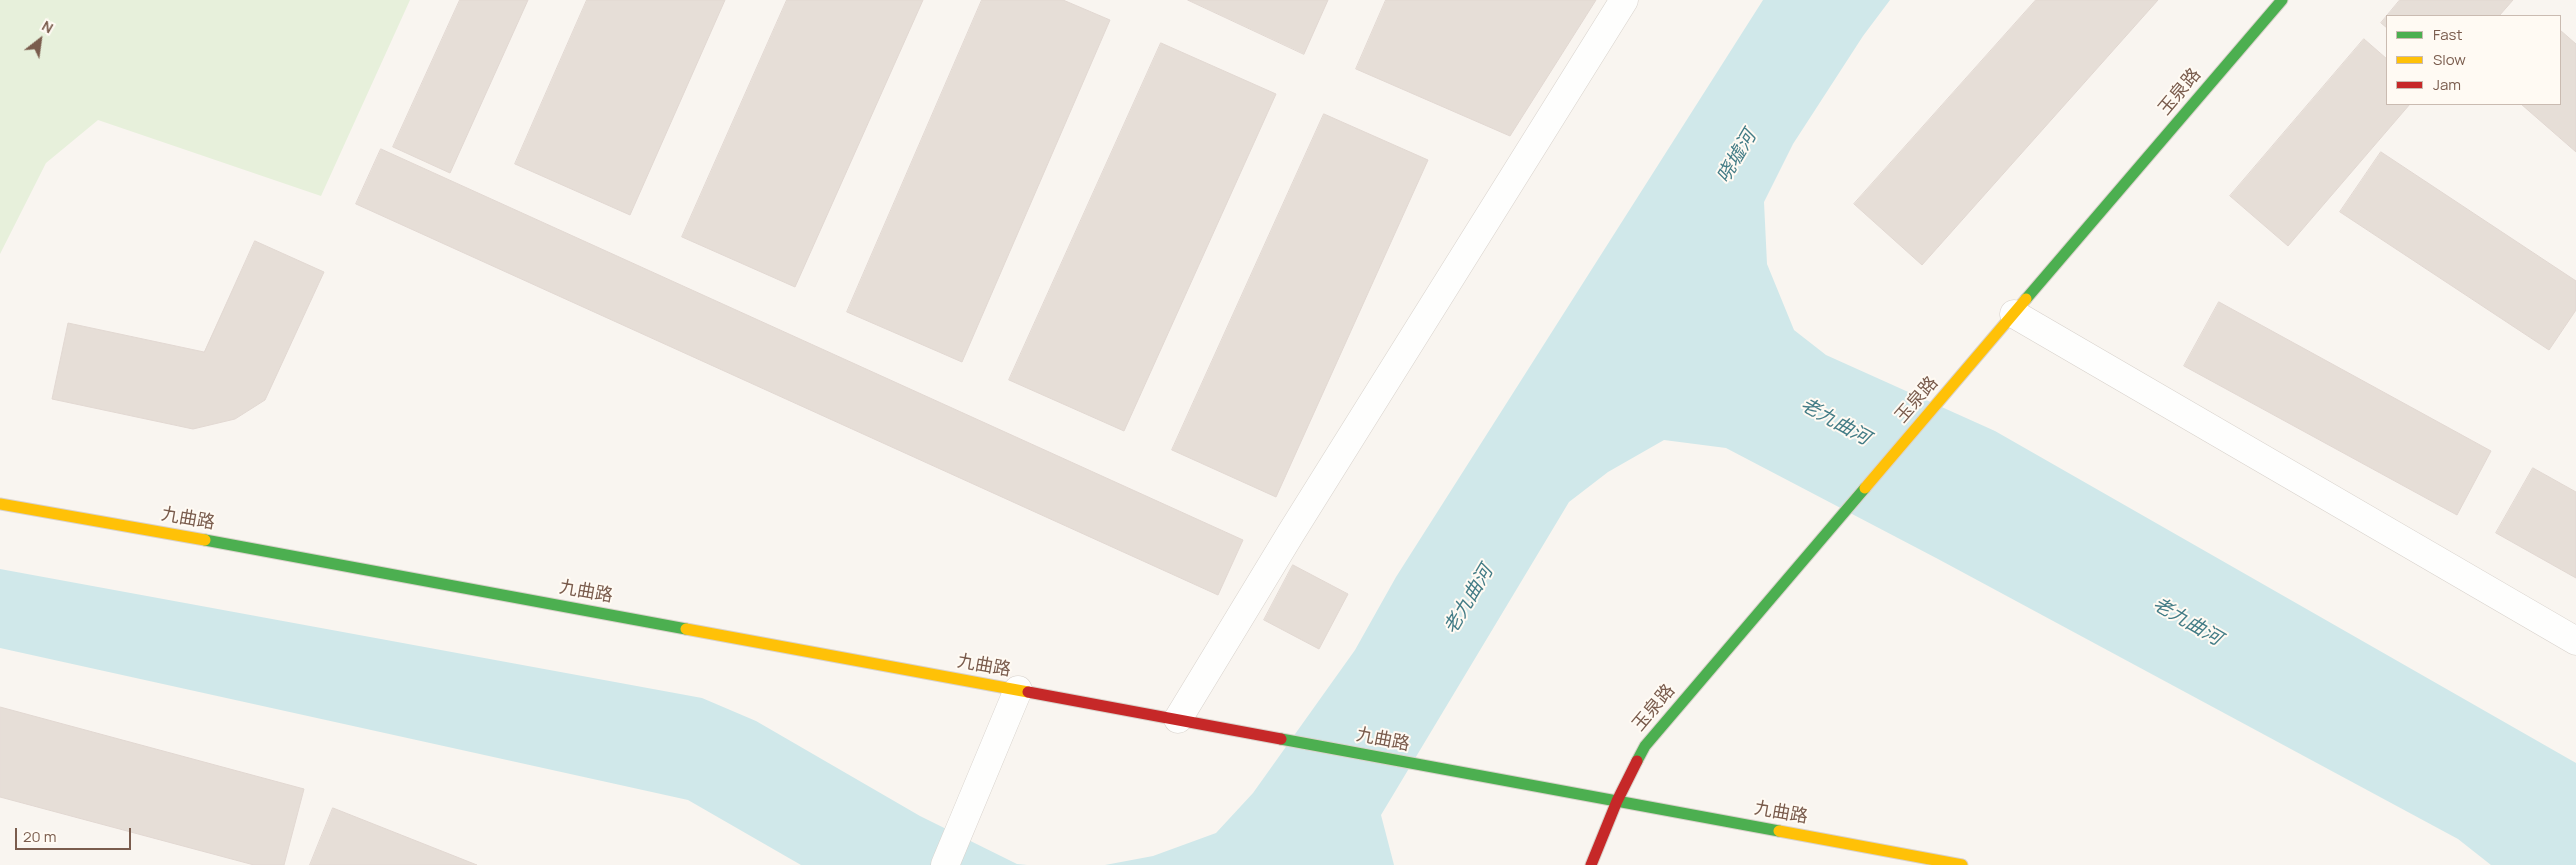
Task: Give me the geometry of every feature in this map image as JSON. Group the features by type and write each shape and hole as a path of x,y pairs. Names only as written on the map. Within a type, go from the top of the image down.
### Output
{"street":[{"path":"1178,720 1291,533 1624,0"},
{"name":"玉泉路","path":"1591,865 1616,801 1645,746 2282,0"},
{"path":"2014,314 2576,640"},
{"name":"九曲路","path":"0,504 1962,865"},
{"path":"945,865 1018,690"}],"green space":[{"path":"0,0 410,0 321,196 98,120 46,163 0,254"}],"water":[{"path":"1763,0 1890,0 1863,36 1793,144 1764,202 1767,264 1794,330 1826,355 1995,431 2576,763 2576,865 2491,865 2458,839 1938,559 1726,448 1664,440 1608,472 1569,502 1381,815 1394,865 1105,865 1153,856 1216,833 1253,793 1355,650 1396,577"},
{"path":"0,569 702,698 756,721 920,816 1017,864 1027,865 801,865 688,800 0,648"}],"building":[{"path":"460,0 528,0 450,173 393,147"},
{"path":"587,0 725,0 630,215 515,164"},
{"path":"787,0 923,0 795,287 682,237"},
{"path":"982,0 1063,0 1110,20 962,362 847,312"},
{"path":"1188,0 1328,0 1304,54"},
{"path":"1386,0 1596,0 1510,136 1356,69"},
{"path":"2036,0 2158,0 1922,265 1854,204"},
{"path":"2400,0 2513,0 2500,15 2388,15"},
{"path":"2386,17 2386,27 2381,23"},
{"path":"2561,31 2576,44 2576,152 2522,105 2561,105"},
{"path":"2364,39 2386,58 2386,105 2409,105 2288,246 2230,196"},
{"path":"1161,43 1276,94 1124,431 1009,380"},
{"path":"1324,114 1428,160 1276,497 1172,450"},
{"path":"381,149 1243,540 1218,595 356,204"},
{"path":"2381,152 2576,281 2576,310 2549,350 2340,212"},
{"path":"255,241 324,272 265,400 235,419 193,429 52,399 68,323 204,352"},
{"path":"2219,302 2491,451 2457,515 2184,366"},
{"path":"2533,468 2576,492 2576,578 2496,533"},
{"path":"1293,565 1348,594 1319,649 1264,620"},
{"path":"0,707 304,789 284,865 254,865 0,797"},
{"path":"333,808 477,865 310,865"}],"traffic: fast":[{"path":"2026,299 2282,0"},
{"path":"1637,761 1645,746 1865,488"},
{"path":"205,540 686,629"},
{"path":"1281,739 1779,831"}],"traffic: slow":[{"path":"1865,488 2026,299"},
{"path":"0,504 205,540"},
{"path":"686,629 1028,692"},
{"path":"1779,831 1962,865"}],"traffic: jam":[{"path":"1028,692 1281,739"},
{"path":"1591,865 1617,801 1637,761"}],"water label":[{"name":"哓墟河","path":"1737,157"},
{"name":"老九曲河","path":"1835,422"},
{"name":"老九曲河","path":"1469,600"},
{"name":"老九曲河","path":"2187,622"}]}
